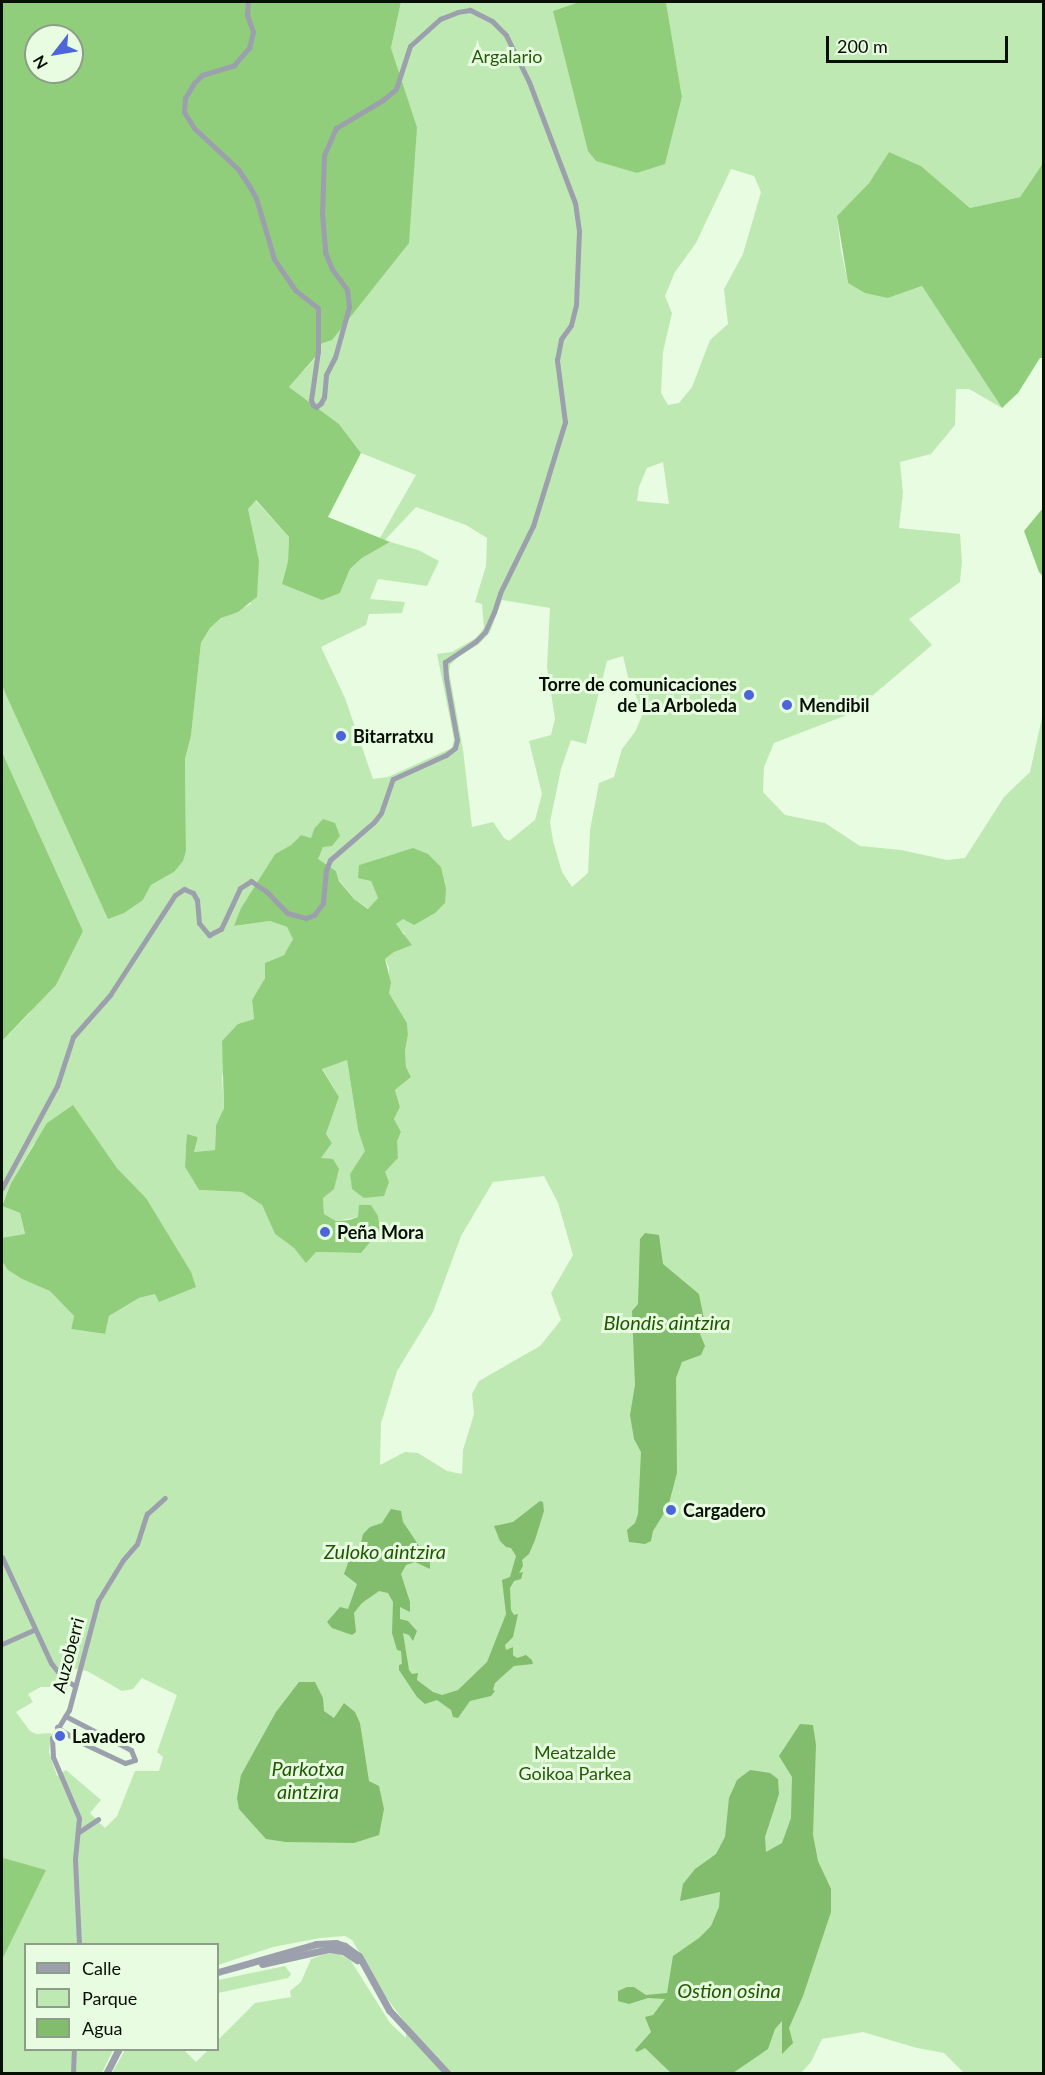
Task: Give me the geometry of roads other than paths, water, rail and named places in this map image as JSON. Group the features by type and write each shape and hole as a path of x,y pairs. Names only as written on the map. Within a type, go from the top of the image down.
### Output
{"street":[{"path":"2,1188 57,1086 73,1037 110,995 175,895 184,889 195,895 199,923 209,934 221,929 240,888 251,881 266,891 287,913 306,918 314,915 323,903 326,870 330,860 374,822 381,813 393,779 446,755 455,748 457,740 446,678 446,662 476,641 490,622 500,593 533,526 565,422 557,360 561,339 571,325 576,305 579,231 575,203 530,82 506,35 492,21 470,10 440,19 410,46 396,89 384,100 336,128 324,155 322,214 325,252 332,269 347,290 349,307 335,357 326,375 324,397 321,404 313,405 311,400 318,351 318,308 295,290 274,260 256,198 244,178 194,128 184,112 185,98 194,82 202,75 234,65 249,48 253,32 247,15 248,2"},
{"name":"Auzoberri","path":"79,1943 75,1858 80,1818 53,1757 52,1738 65,1716 98,1601 123,1560 137,1544 147,1514 165,1498"},
{"path":"2,1557 51,1663 62,1677 75,1686"},
{"path":"2,1644 34,1630"},
{"path":"57,1727 76,1740 125,1764 135,1760 131,1750 65,1716"},
{"path":"79,1832 98,1819"},
{"path":"219,1973 296,1949 327,1943 341,1944 353,1950 389,2010 448,2073"},
{"path":"73,2073 74,2051"},
{"path":"106,2073 117,2051"}],"water":[{"name":"Blondis aintzira","path":"645,1233 659,1235 663,1264 699,1294 705,1324 700,1334 705,1346 701,1355 682,1362 676,1378 677,1473 668,1507 653,1531 651,1541 645,1544 629,1542 627,1530 635,1523 638,1514 641,1452 634,1439 630,1415 635,1385 632,1311 638,1304 640,1239"},
{"name":"Zuloko aintzira","path":"540,1501 543,1502 544,1511 535,1540 529,1554 522,1560 523,1566 519,1573 523,1572 521,1579 514,1581 510,1588 511,1610 514,1615 518,1614 513,1637 505,1645 506,1650 513,1647 513,1655 517,1658 526,1655 533,1664 514,1666 495,1683 493,1690 495,1691 491,1696 470,1701 458,1718 453,1717 451,1710 437,1700 425,1704 417,1697 399,1670 399,1665 402,1664 401,1651 397,1650 392,1633 393,1602 388,1593 379,1591 362,1603 354,1613 356,1632 352,1635 332,1628 327,1622 340,1607 348,1609 357,1584 344,1574 349,1560 359,1552 363,1534 370,1527 382,1523 391,1509 401,1511 403,1522 430,1562 430,1569 415,1562 406,1565 401,1574 410,1602 410,1612 400,1607 400,1619 408,1621 417,1631 413,1641 409,1635 403,1633 409,1670 412,1674 418,1673 417,1680 433,1692 442,1695 458,1690 487,1662 506,1614 502,1580 510,1577 516,1556 511,1548 506,1547 500,1541 494,1526 513,1522"},
{"name":"Parkotxa aintzira","path":"299,1682 315,1682 323,1698 324,1711 334,1718 344,1703 355,1712 360,1723 369,1781 379,1786 384,1809 379,1835 354,1843 286,1842 266,1839 239,1809 237,1798 241,1775 276,1712"},
{"name":"Ostion osina","path":"800,1724 813,1725 816,1745 813,1835 818,1861 831,1889 831,1912 803,1996 789,2028 793,2043 782,2054 782,2021 775,2029 768,2049 733,2073 671,2073 645,2048 637,2052 635,2050 651,2032 645,2017 653,2015 665,1999 648,1998 629,2004 618,2001 618,1991 634,1987 646,1995 667,1993 673,1956 699,1938 711,1926 719,1907 720,1892 680,1901 683,1884 695,1869 716,1854 725,1837 729,1798 737,1780 750,1770 770,1773 778,1779 779,1794 765,1837 766,1852 782,1843 791,1818 792,1777 779,1756"}],"place":[{"name":"Torre de comunicaciones de La Arboleda","path":"749,695"},
{"name":"Mendibil","path":"787,705"},
{"name":"Bitarratxu","path":"341,736"},
{"name":"Peña Mora","path":"325,1232"},
{"name":"Cargadero","path":"671,1510"},
{"name":"Lavadero","path":"60,1736"}],"park label":[{"name":"Argalario","path":"507,56"},
{"name":"Meatzalde Goikoa Parkea","path":"575,1763"}]}
